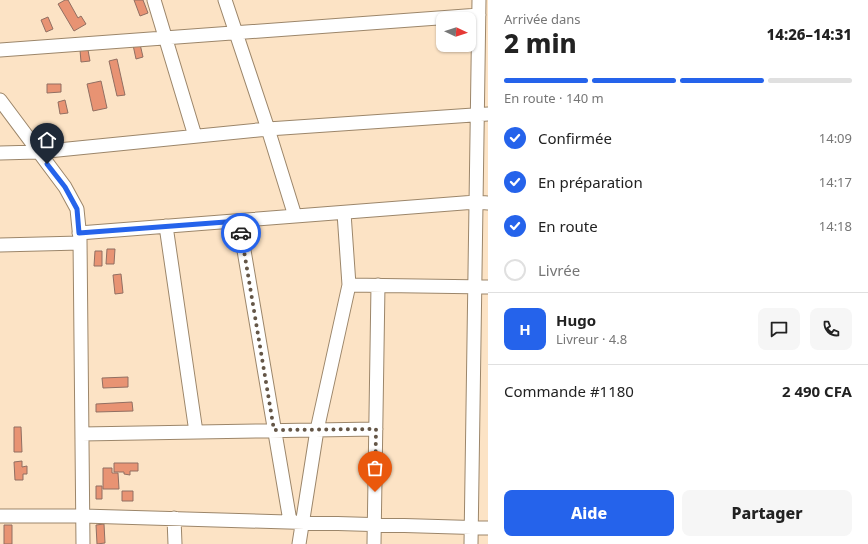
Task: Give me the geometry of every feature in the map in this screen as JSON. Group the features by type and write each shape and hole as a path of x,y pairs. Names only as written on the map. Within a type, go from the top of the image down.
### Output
{"street":[{"path":"154,0 196,136"},
{"path":"225,0 295,216"},
{"path":"0,50 236,33 481,6 483,113 482,287 471,544"},
{"path":"0,100 65,187 77,209 80,238 83,544"},
{"path":"0,153 38,152 268,129 483,113"},
{"path":"0,245 80,238 166,226 482,203"},
{"path":"296,521 349,285 344,212"},
{"path":"239,221 274,430 296,521 299,544"},
{"path":"166,226 196,432"},
{"path":"349,285 482,287"},
{"path":"374,544 378,285"},
{"path":"82,434 376,429"},
{"path":"0,516 83,516 296,521 488,528"},
{"path":"174,518 175,544"}],"building":[{"path":"68,0 78,18 81,16 86,24 74,31 58,4"},
{"path":"134,0 143,0 148,13 140,16"},
{"path":"48,17 53,29 46,32 41,20"},
{"path":"140,44 143,57 136,59 133,45"},
{"path":"80,50 88,50 90,61 81,62"},
{"path":"117,59 125,95 117,96 109,61"},
{"path":"101,81 107,108 93,111 87,84"},
{"path":"47,84 61,84 61,92 47,93"},
{"path":"65,100 68,113 60,114 58,102"},
{"path":"107,249 115,249 114,264 106,264"},
{"path":"95,251 102,251 102,266 94,266"},
{"path":"121,274 123,293 115,294 113,275"},
{"path":"128,377 128,387 103,388 102,378"},
{"path":"132,402 133,411 96,412 96,404"},
{"path":"14,427 21,427 22,452 14,452"},
{"path":"22,461 22,467 27,466 27,474 23,474 23,480 15,480 14,462"},
{"path":"114,463 138,463 138,471 130,471 130,475 124,474 124,472 114,472"},
{"path":"103,468 112,468 112,473 118,473 119,489 103,489"},
{"path":"96,486 102,486 102,499 96,499"},
{"path":"122,491 133,491 133,501 122,501"},
{"path":"104,524 105,543 97,544 96,525"},
{"path":"4,525 12,525 12,544 4,544"}],"way so far":[{"path":"241,233 274,430 376,429 375,492"}],"route":[{"path":"47,164 65,187 77,209 79,233 239,221 241,233"}]}
